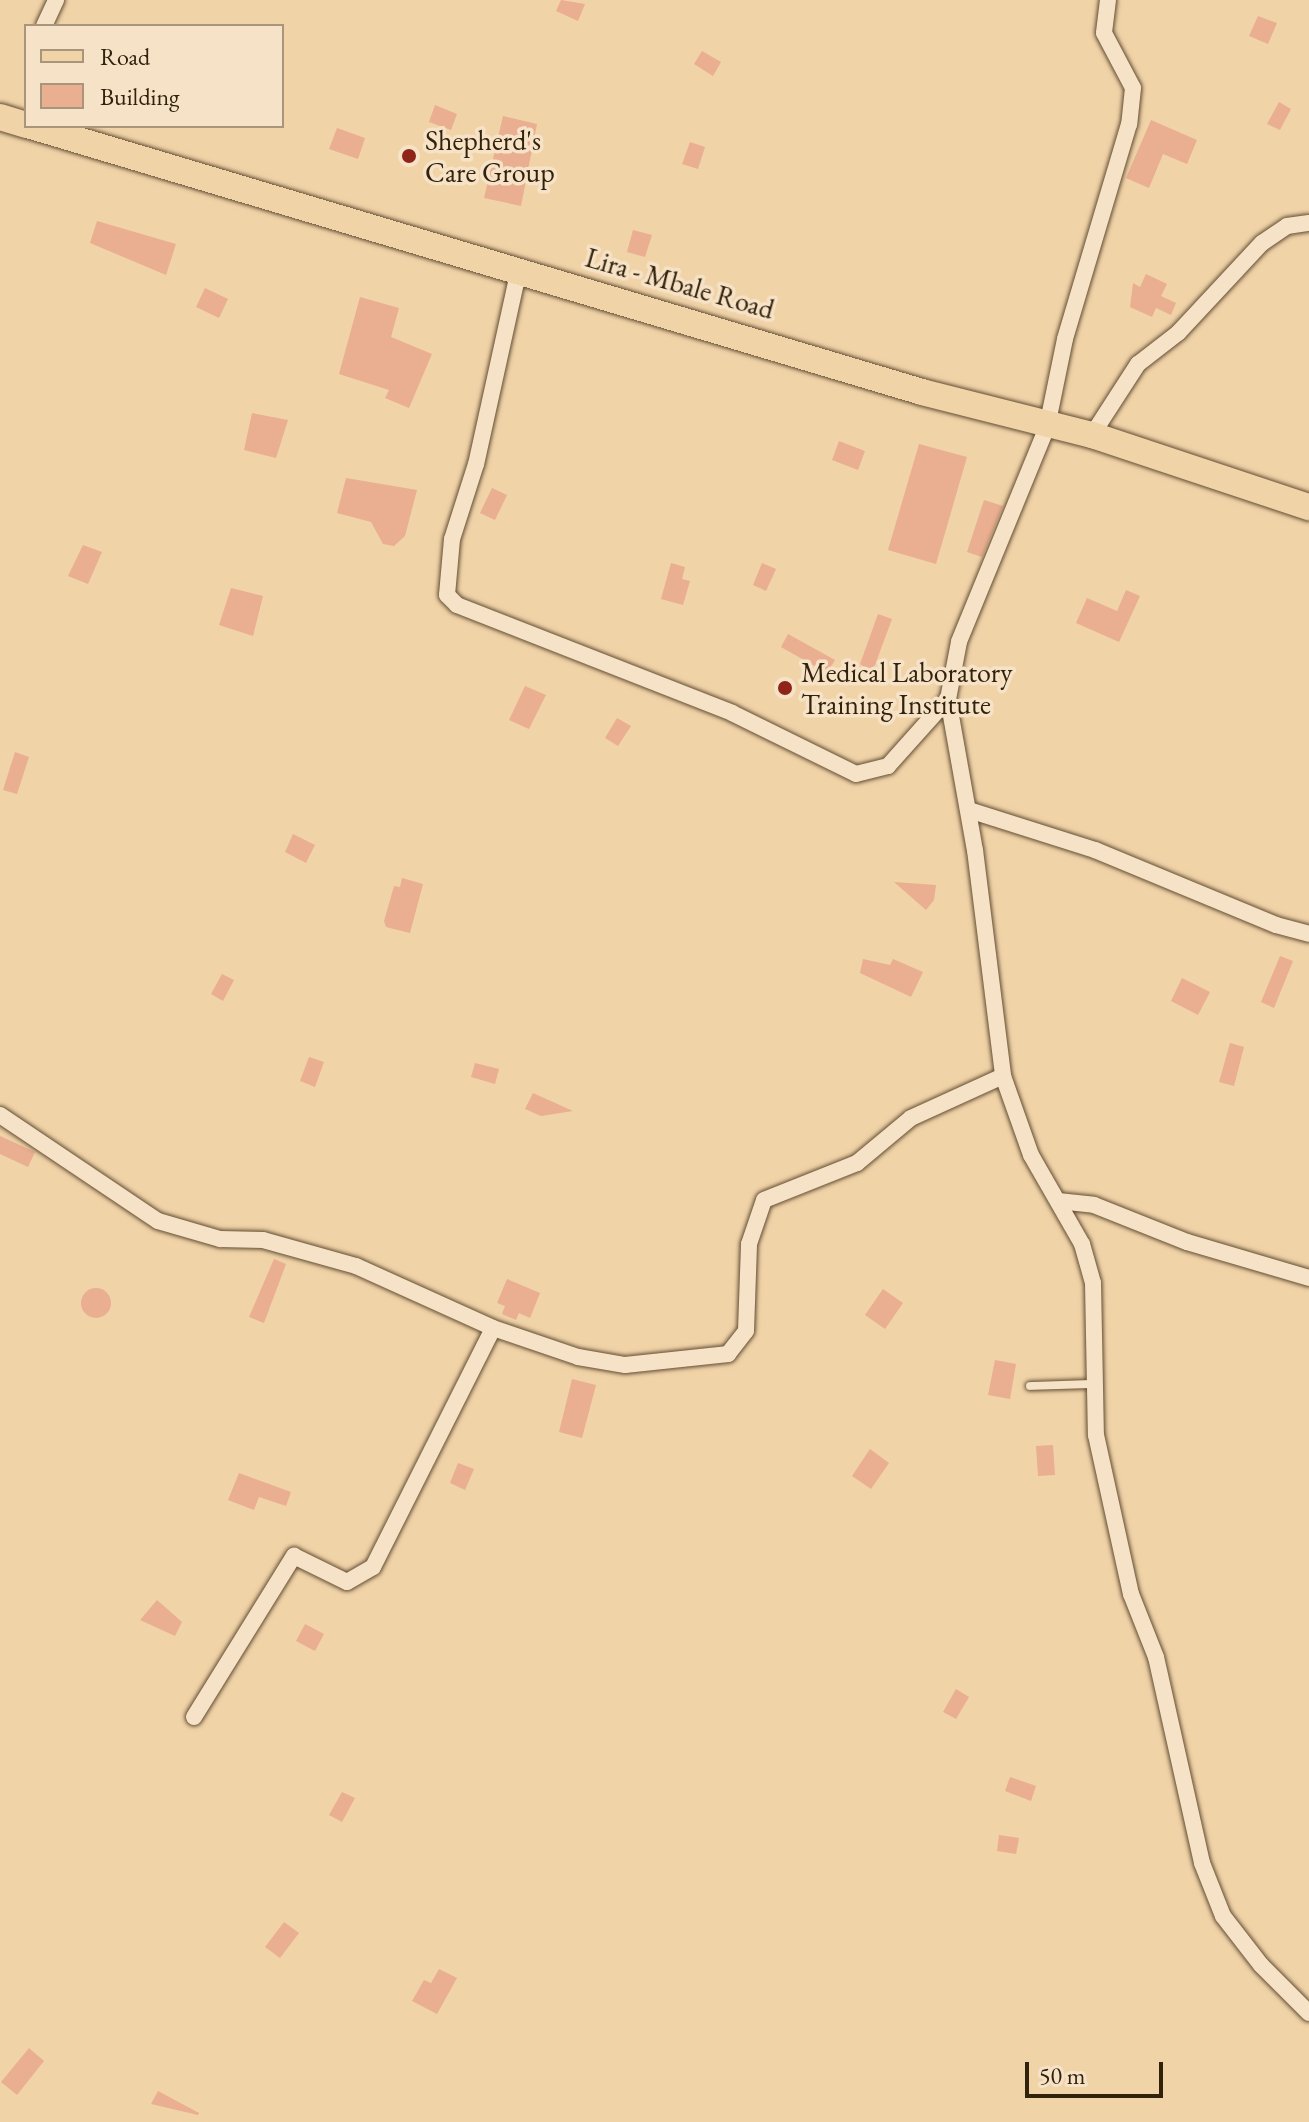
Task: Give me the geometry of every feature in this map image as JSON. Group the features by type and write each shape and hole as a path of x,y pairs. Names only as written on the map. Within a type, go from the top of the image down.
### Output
{"main road":[{"name":"Lira - Mbale Road","path":"0,117 24,124"},
{"name":"Lira - Mbale Road","path":"37,128 1047,427 1092,435 1309,507"}],"street":[{"path":"45,24 56,0"},
{"path":"1108,0 1104,33 1133,88 1133,104 1065,339 1047,427 959,642 948,699 969,810 1003,1076 1031,1155 1082,1244 1093,1283 1096,1435 1131,1594 1156,1657 1202,1863 1223,1916 1261,1965 1309,2013"},
{"path":"1092,435 1138,364 1178,333 1262,243 1287,226 1309,223"},
{"path":"519,269 476,464 452,539 447,595 457,605 754,723 856,774 888,766 917,739 948,699"},
{"path":"969,810 1095,850 1276,925 1309,934"},
{"path":"0,1115 158,1221 220,1239 263,1240 356,1266 493,1328 578,1357 625,1365 728,1354 746,1331 749,1244 764,1200 857,1163 911,1118 1003,1076"},
{"path":"1058,1201 1094,1205 1187,1242 1309,1278"},
{"path":"194,1717 294,1556 347,1582 373,1567 493,1328"}],"lane":[{"path":"1030,1386 1094,1384"}],"building":[{"path":"561,0 585,4 578,21 556,11"},
{"path":"1258,16 1277,23 1268,44 1249,36"},
{"path":"702,51 721,62 713,76 694,64"},
{"path":"1279,102 1291,109 1280,130 1267,124"},
{"path":"435,105 457,114 451,130 429,122"},
{"path":"503,116 537,124 521,206 484,198"},
{"path":"1151,120 1197,140 1187,164 1163,154 1149,188 1126,178"},
{"path":"337,128 365,138 358,159 329,149"},
{"path":"690,142 705,147 698,169 682,164"},
{"path":"97,221 176,244 166,275 90,243"},
{"path":"633,230 652,235 645,257 627,252"},
{"path":"1146,274 1167,284 1161,296 1176,303 1171,315 1156,308 1152,317 1130,307 1133,283 1140,287"},
{"path":"205,288 228,299 219,318 196,307"},
{"path":"360,297 399,308 391,337 432,354 409,408 385,398 389,390 339,374"},
{"path":"252,413 288,420 276,458 244,450"},
{"path":"839,441 865,451 858,470 832,460"},
{"path":"919,444 967,457 936,564 888,550"},
{"path":"346,478 417,490 405,536 394,546 383,544 371,522 337,513"},
{"path":"492,488 507,495 495,520 480,513"},
{"path":"984,500 1003,506 982,557 967,552"},
{"path":"83,545 102,552 88,584 68,576"},
{"path":"671,563 685,567 682,579 690,581 683,605 661,599"},
{"path":"762,563 776,569 766,591 753,585"},
{"path":"231,588 263,596 253,636 219,625"},
{"path":"1126,590 1140,596 1119,642 1076,623 1087,598 1117,611"},
{"path":"878,614 892,619 872,673 860,664"},
{"path":"788,634 835,660 827,673 781,647"},
{"path":"525,686 546,695 529,729 509,720"},
{"path":"617,718 631,726 618,746 605,738"},
{"path":"15,752 29,757 17,794 3,790"},
{"path":"293,834 315,845 306,863 285,852"},
{"path":"402,878 423,884 410,933 386,927 384,921 394,886 400,887"},
{"path":"894,882 936,885 934,900 926,910"},
{"path":"1280,956 1293,961 1274,1008 1261,1002"},
{"path":"863,959 890,965 893,959 923,972 911,997 860,973"},
{"path":"222,974 234,980 223,1001 211,994"},
{"path":"1182,978 1210,992 1198,1015 1171,1001"},
{"path":"1230,1043 1244,1047 1234,1086 1219,1082"},
{"path":"309,1057 324,1062 315,1087 300,1081"},
{"path":"475,1063 499,1069 495,1084 471,1077"},
{"path":"533,1093 573,1111 541,1116 525,1109"},
{"path":"0,1136 35,1152 28,1167 0,1154"},
{"path":"274,1259 286,1264 264,1323 249,1317"},
{"path":"507,1279 540,1293 530,1318 519,1313 516,1320 502,1314 505,1306 497,1303"},
{"path":"96,1288 102,1289 110,1297 110,1309 102,1317 96,1318 90,1317 82,1309 81,1303 82,1297 90,1289"},
{"path":"883,1289 903,1303 885,1329 865,1315"},
{"path":"995,1360 1016,1364 1010,1399 988,1395"},
{"path":"572,1379 596,1385 582,1438 559,1432"},
{"path":"1053,1445 1055,1475 1038,1476 1036,1446"},
{"path":"870,1449 889,1463 871,1489 852,1476"},
{"path":"458,1463 474,1469 465,1490 450,1483"},
{"path":"239,1473 291,1492 286,1506 259,1497 254,1510 228,1500"},
{"path":"157,1600 182,1622 175,1636 140,1620"},
{"path":"305,1624 324,1634 315,1651 296,1641"},
{"path":"956,1689 969,1697 956,1719 943,1712"},
{"path":"1010,1777 1036,1786 1031,1801 1005,1791"},
{"path":"342,1792 355,1798 342,1822 329,1815"},
{"path":"999,1835 1019,1838 1016,1854 997,1851"},
{"path":"284,1922 299,1933 280,1958 265,1947"},
{"path":"439,1969 457,1978 437,2014 412,2001 424,1980 431,1983"},
{"path":"29,2048 44,2061 17,2095 1,2082"},
{"path":"158,2091 199,2113 198,2115 151,2104"}],"place":[{"name":"Shepherd's Care Group","path":"409,156"},
{"name":"Medical Laboratory Training Institute","path":"785,688"}]}
